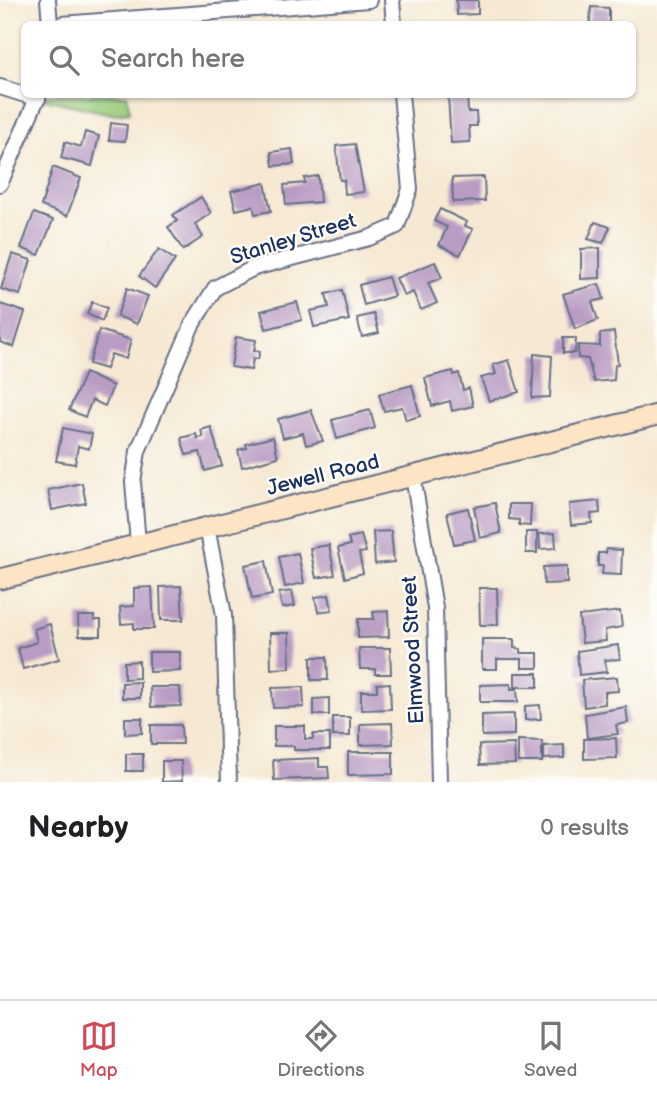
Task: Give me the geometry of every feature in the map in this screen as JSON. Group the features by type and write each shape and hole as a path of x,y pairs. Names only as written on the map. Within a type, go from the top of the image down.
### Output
{"street":[{"path":"48,0 50,21"},
{"path":"100,21 369,0"},
{"path":"392,0 394,21"},
{"path":"0,88 21,93"},
{"path":"0,184 38,98"},
{"name":"Stanley Street","path":"138,544 133,482 138,451 198,314 215,288 239,274 369,238 397,226 410,189 401,98"},
{"name":"Jewell Road","path":"0,579 657,415"},
{"name":"Elmwood Street","path":"413,477 435,608 439,782"},
{"path":"207,527 224,615 229,782"}],"green space":[{"path":"128,98 130,112 112,114 45,99"}],"building":[{"path":"456,0 478,0 478,14 457,15"},
{"path":"591,7 609,8 609,21 590,21"},
{"path":"448,98 467,98 468,112 476,112 477,126 469,126 470,142 451,143"},
{"path":"111,123 127,125 125,141 109,140"},
{"path":"85,132 99,136 92,166 61,158 65,142 81,147"},
{"path":"355,144 364,192 345,194 344,180 340,180 336,146"},
{"path":"292,149 294,164 273,166 271,152"},
{"path":"53,167 81,178 67,216 41,206"},
{"path":"318,176 320,202 286,205 284,185 305,183 304,178"},
{"path":"484,177 485,201 453,202 452,178"},
{"path":"265,183 271,211 255,214 253,206 236,210 231,191"},
{"path":"201,197 211,213 195,224 203,237 183,250 168,227 177,221 173,215"},
{"path":"440,209 467,222 465,226 473,229 460,255 439,245 447,227 434,221"},
{"path":"34,213 53,220 39,255 21,248"},
{"path":"595,222 610,227 603,243 588,239"},
{"path":"600,248 600,278 581,279 581,249"},
{"path":"159,249 175,260 155,288 139,276"},
{"path":"12,254 31,260 20,295 1,289"},
{"path":"435,262 442,278 428,283 437,303 421,310 413,292 404,296 396,278"},
{"path":"388,277 394,296 364,305 359,285"},
{"path":"599,284 604,299 592,302 598,320 575,329 563,294"},
{"path":"127,288 148,296 137,324 117,316"},
{"path":"342,290 349,320 314,327 310,311 329,307 326,294"},
{"path":"92,302 107,308 102,321 87,314"},
{"path":"297,302 302,320 266,329 261,311"},
{"path":"0,304 25,312 14,347 0,342"},
{"path":"374,314 379,333 362,337 357,318"},
{"path":"99,330 131,340 126,359 111,354 106,369 89,364"},
{"path":"614,332 618,364 615,365 614,380 594,382 588,359 578,358 578,345 600,346 600,334"},
{"path":"236,337 256,340 254,351 260,351 258,359 253,359 251,370 231,367"},
{"path":"563,338 576,338 575,353 563,353"},
{"path":"534,354 552,356 550,397 532,398"},
{"path":"509,360 519,392 489,401 481,378 496,374 493,365"},
{"path":"453,371 454,375 459,373 463,390 469,388 473,406 452,411 450,401 432,406 425,378"},
{"path":"85,373 113,386 105,406 92,400 85,417 69,410"},
{"path":"412,385 420,416 406,420 402,407 384,411 379,394"},
{"path":"311,410 323,441 306,445 303,433 283,438 278,419"},
{"path":"370,410 375,428 337,439 332,420"},
{"path":"211,427 222,466 205,471 200,452 186,455 181,438 196,434 197,438 203,437 201,430"},
{"path":"63,428 92,434 89,449 78,446 75,464 56,461"},
{"path":"273,437 278,457 242,467 238,450 247,448 246,444"},
{"path":"82,483 86,503 52,510 48,490"},
{"path":"599,501 600,513 591,514 592,523 571,525 569,504"},
{"path":"495,503 501,533 480,538 474,507"},
{"path":"509,504 531,504 530,526 519,525 519,520 509,519"},
{"path":"468,508 475,540 454,544 447,513"},
{"path":"391,531 394,562 375,564 373,532"},
{"path":"526,532 537,532 537,553 526,553"},
{"path":"555,533 556,548 540,549 539,534"},
{"path":"361,535 366,552 359,553 363,573 345,578 338,548 350,545 348,538"},
{"path":"329,545 335,575 316,578 310,548"},
{"path":"607,549 622,550 621,575 602,574 603,566 598,566 598,553 606,553"},
{"path":"298,553 304,583 285,587 279,557"},
{"path":"266,561 272,595 252,599 245,565"},
{"path":"567,566 567,583 544,584 543,567"},
{"path":"181,586 183,620 161,620 160,587"},
{"path":"152,587 154,629 134,629 134,623 121,624 120,607 134,606 134,588"},
{"path":"479,588 497,588 498,625 480,625"},
{"path":"292,591 295,606 282,608 279,593"},
{"path":"329,595 332,610 318,612 315,597"},
{"path":"388,611 389,637 358,638 358,619 374,619 373,612"},
{"path":"620,611 622,627 605,630 606,641 582,643 579,616"},
{"path":"78,616 94,616 94,620 101,620 101,636 79,636"},
{"path":"50,624 59,659 23,669 18,648 37,642 34,629"},
{"path":"270,633 289,633 290,668 271,669"},
{"path":"482,639 514,639 514,648 521,649 521,653 538,653 538,668 522,668 522,659 497,659 497,669 482,669"},
{"path":"618,645 620,659 605,660 607,672 579,675 577,651"},
{"path":"359,648 390,648 391,674 375,674 375,669 360,669"},
{"path":"149,652 180,652 180,671 149,672"},
{"path":"311,657 327,657 328,680 311,680"},
{"path":"139,661 139,678 124,679 124,662"},
{"path":"515,673 538,673 538,687 515,687"},
{"path":"617,677 618,691 605,692 605,704 584,707 582,680"},
{"path":"140,682 140,698 122,698 122,683"},
{"path":"390,683 391,709 361,710 361,691 377,691 377,684"},
{"path":"511,684 511,689 517,689 518,702 480,702 480,685"},
{"path":"150,687 180,687 181,706 151,707"},
{"path":"303,687 304,707 273,708 272,688"},
{"path":"329,698 329,715 314,715 314,699"},
{"path":"540,705 541,719 525,720 525,706"},
{"path":"626,707 628,723 616,725 618,734 587,738 585,714"},
{"path":"514,714 514,735 482,736 482,715"},
{"path":"333,717 350,717 350,736 333,736"},
{"path":"125,718 142,718 142,733 125,734"},
{"path":"392,723 393,744 360,745 360,724"},
{"path":"151,725 181,725 182,744 151,744"},
{"path":"274,726 305,726 305,739 313,739 313,734 330,734 330,750 294,750 294,746 274,746"},
{"path":"616,738 617,758 584,759 584,739"},
{"path":"518,740 542,741 542,762 518,762"},
{"path":"514,744 515,764 480,765 479,745"},
{"path":"564,745 564,758 544,759 544,746"},
{"path":"348,752 393,752 393,774 348,775"},
{"path":"126,754 143,754 143,771 126,771"},
{"path":"319,758 319,767 328,767 329,778 274,780 273,760"},
{"path":"162,761 181,761 182,781 162,782"}]}
